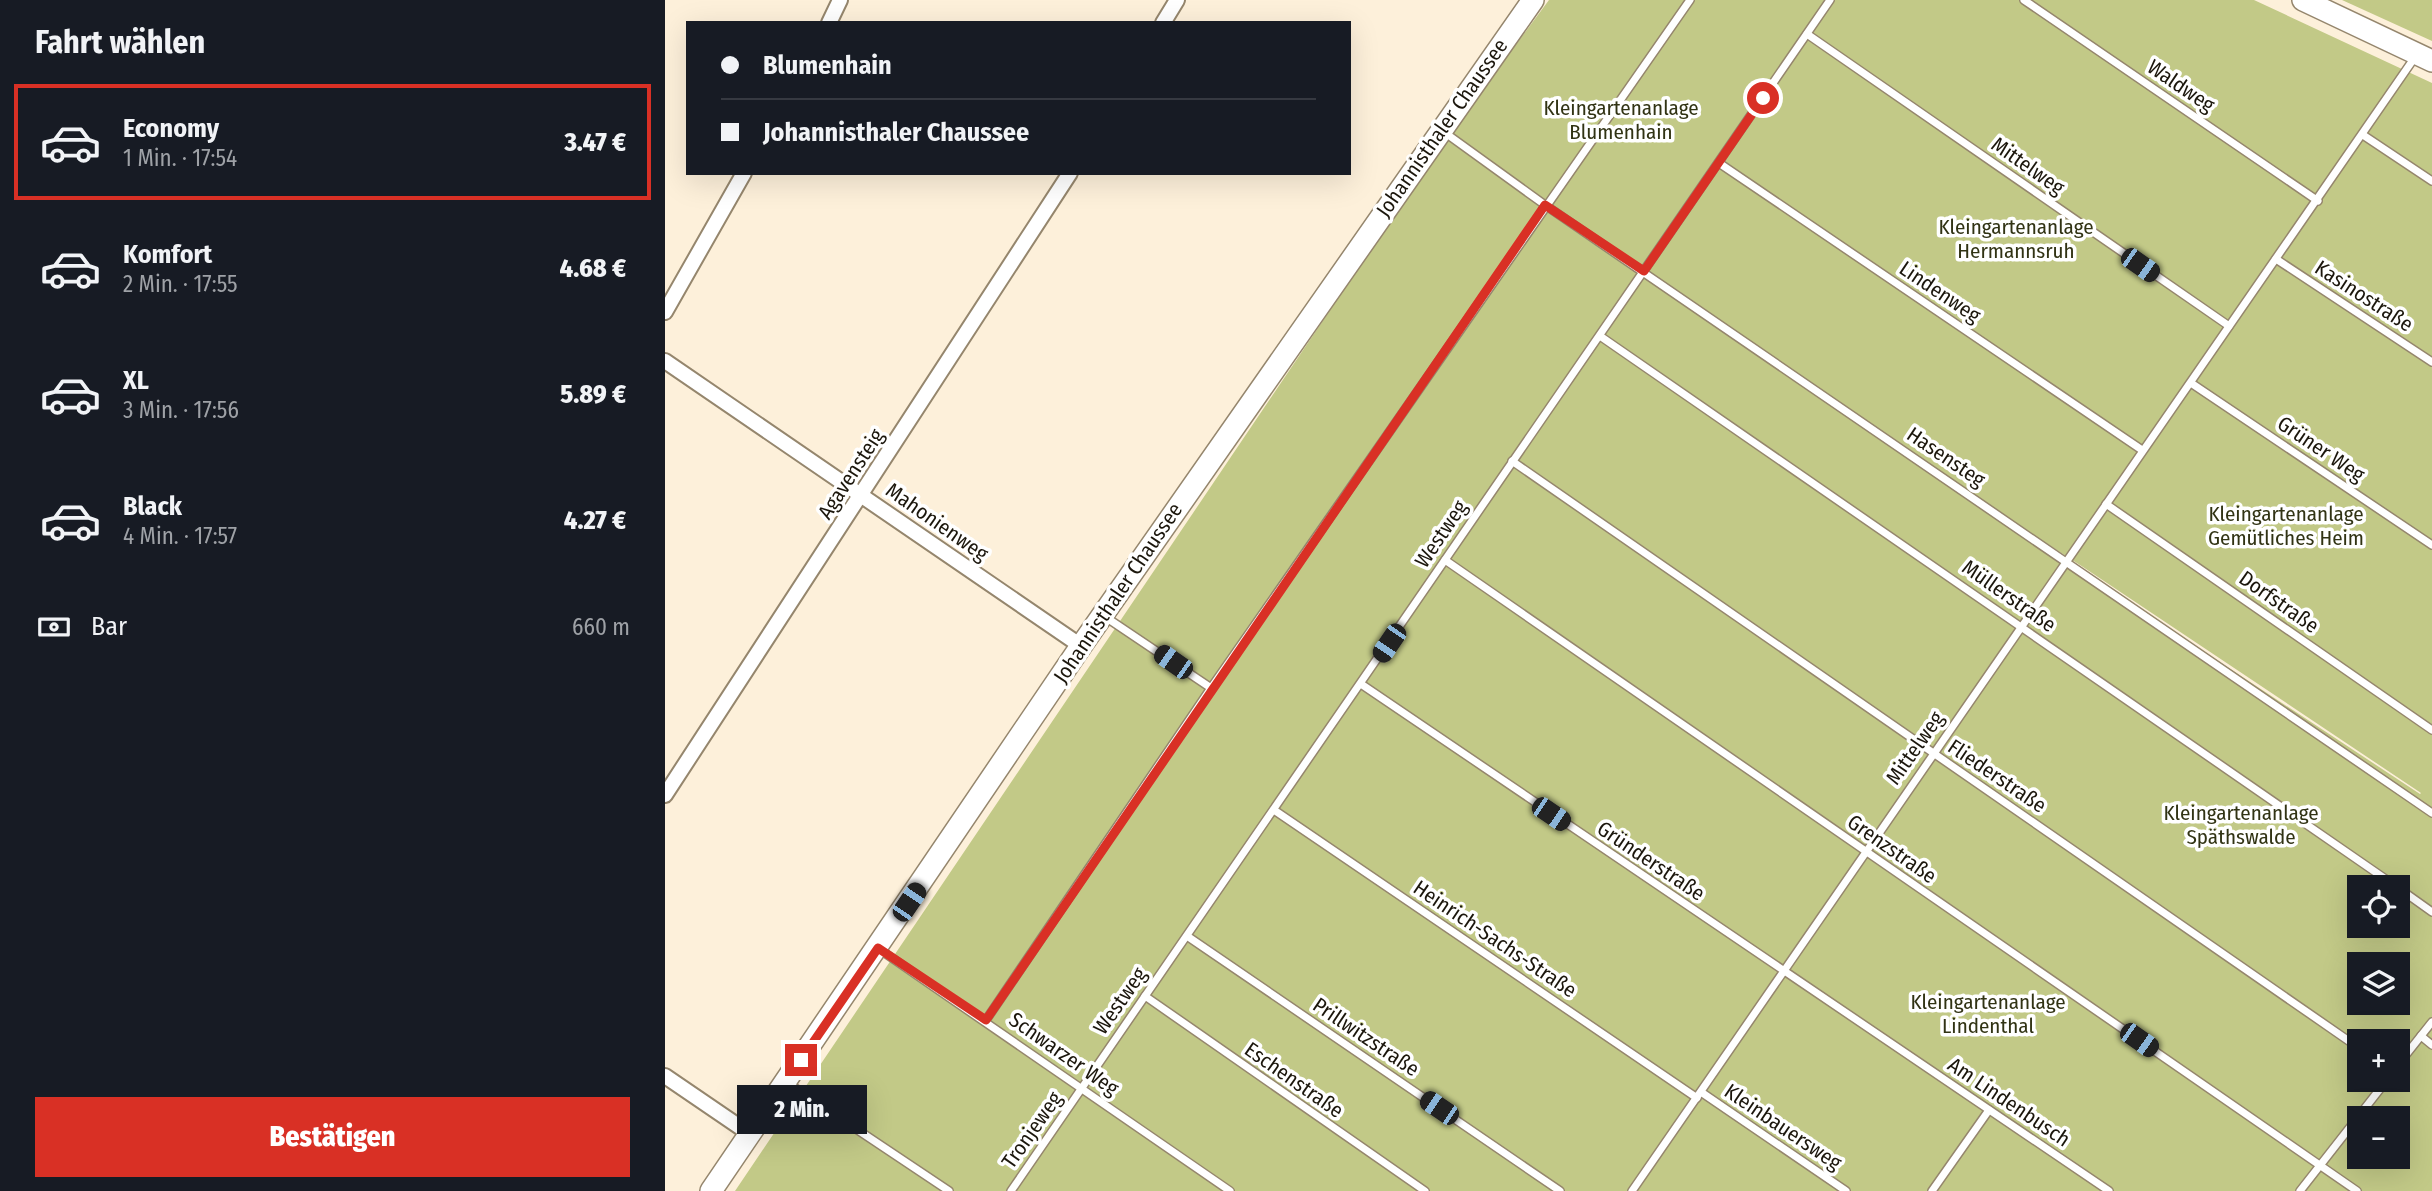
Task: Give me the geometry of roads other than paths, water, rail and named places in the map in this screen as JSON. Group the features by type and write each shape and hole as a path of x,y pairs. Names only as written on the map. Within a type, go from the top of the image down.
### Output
{"street":[{"path":"830,21 841,0"},
{"path":"1164,21 1177,0"},
{"name":"Johannisthaler Chaussee","path":"711,1191 1081,646 1533,0"},
{"path":"2303,0 2424,57"},
{"path":"665,312 743,175"},
{"name":"Agavensteig","path":"665,795 863,495 1069,175"},
{"name":"Mahonienweg","path":"665,361 1081,646"},
{"path":"665,1076 751,1134"}],"lane":[{"path":"986,1020 1211,688 1690,0"},
{"name":"Westweg","path":"1082,1088 1830,0"},
{"name":"Waldweg","path":"2024,0 2318,201"},
{"name":"Mittelweg","path":"1807,34 2229,327"},
{"name":"Mittelweg","path":"1635,1190 2142,450 2363,135 2424,57"},
{"name":"Hasensteg","path":"1441,129 1545,205 2432,813"},
{"path":"2363,135 2432,181"},
{"name":"Lindenweg","path":"1719,163 2142,450"},
{"name":"Kasinostraße","path":"2276,259 2432,362"},
{"name":"Müllerstraße","path":"1600,336 2380,875"},
{"name":"Grüner Weg","path":"2191,383 2432,545"},
{"name":"Fliederstraße","path":"1512,461 2347,1040"},
{"name":"Dorfstraße","path":"2106,503 2432,730"},
{"name":"Grenzstraße","path":"1445,560 2357,1191"},
{"path":"1103,615 1211,688"},
{"name":"Gründerstraße","path":"1361,684 1784,971"},
{"name":"Heinrich-Sachs-Straße","path":"1274,810 1699,1095"},
{"name":"Müllerstraße","path":"2410,896 2432,912"},
{"name":"Prillwitzstraße","path":"1187,936 1560,1191"},
{"name":"Schwarzer Weg","path":"878,948 986,1020 1226,1190"},
{"name":"Am Lindenbusch","path":"1784,971 2109,1191"},
{"name":"Eschenstraße","path":"1145,996 1425,1191"},
{"path":"2410,1050 2432,1022"},
{"path":"2421,1036 2432,1045"},
{"path":"786,1082 949,1191"},
{"name":"Tronjeweg","path":"1011,1191 1082,1088"},
{"path":"2300,1191 2377,1092"},
{"name":"Kleinbauersweg","path":"1699,1095 1846,1191"},
{"path":"1932,1191 1989,1110"}],"park label":[{"name":"Kleingartenanlage Blumenhain","path":"1621,120"},
{"name":"Kleingartenanlage Hermannsruh","path":"2016,239"},
{"name":"Kleingartenanlage Gemütliches Heim","path":"2286,526"},
{"name":"Kleingartenanlage Späthswalde","path":"2241,825"},
{"name":"Kleingartenanlage Lindenthal","path":"1988,1014"}]}
